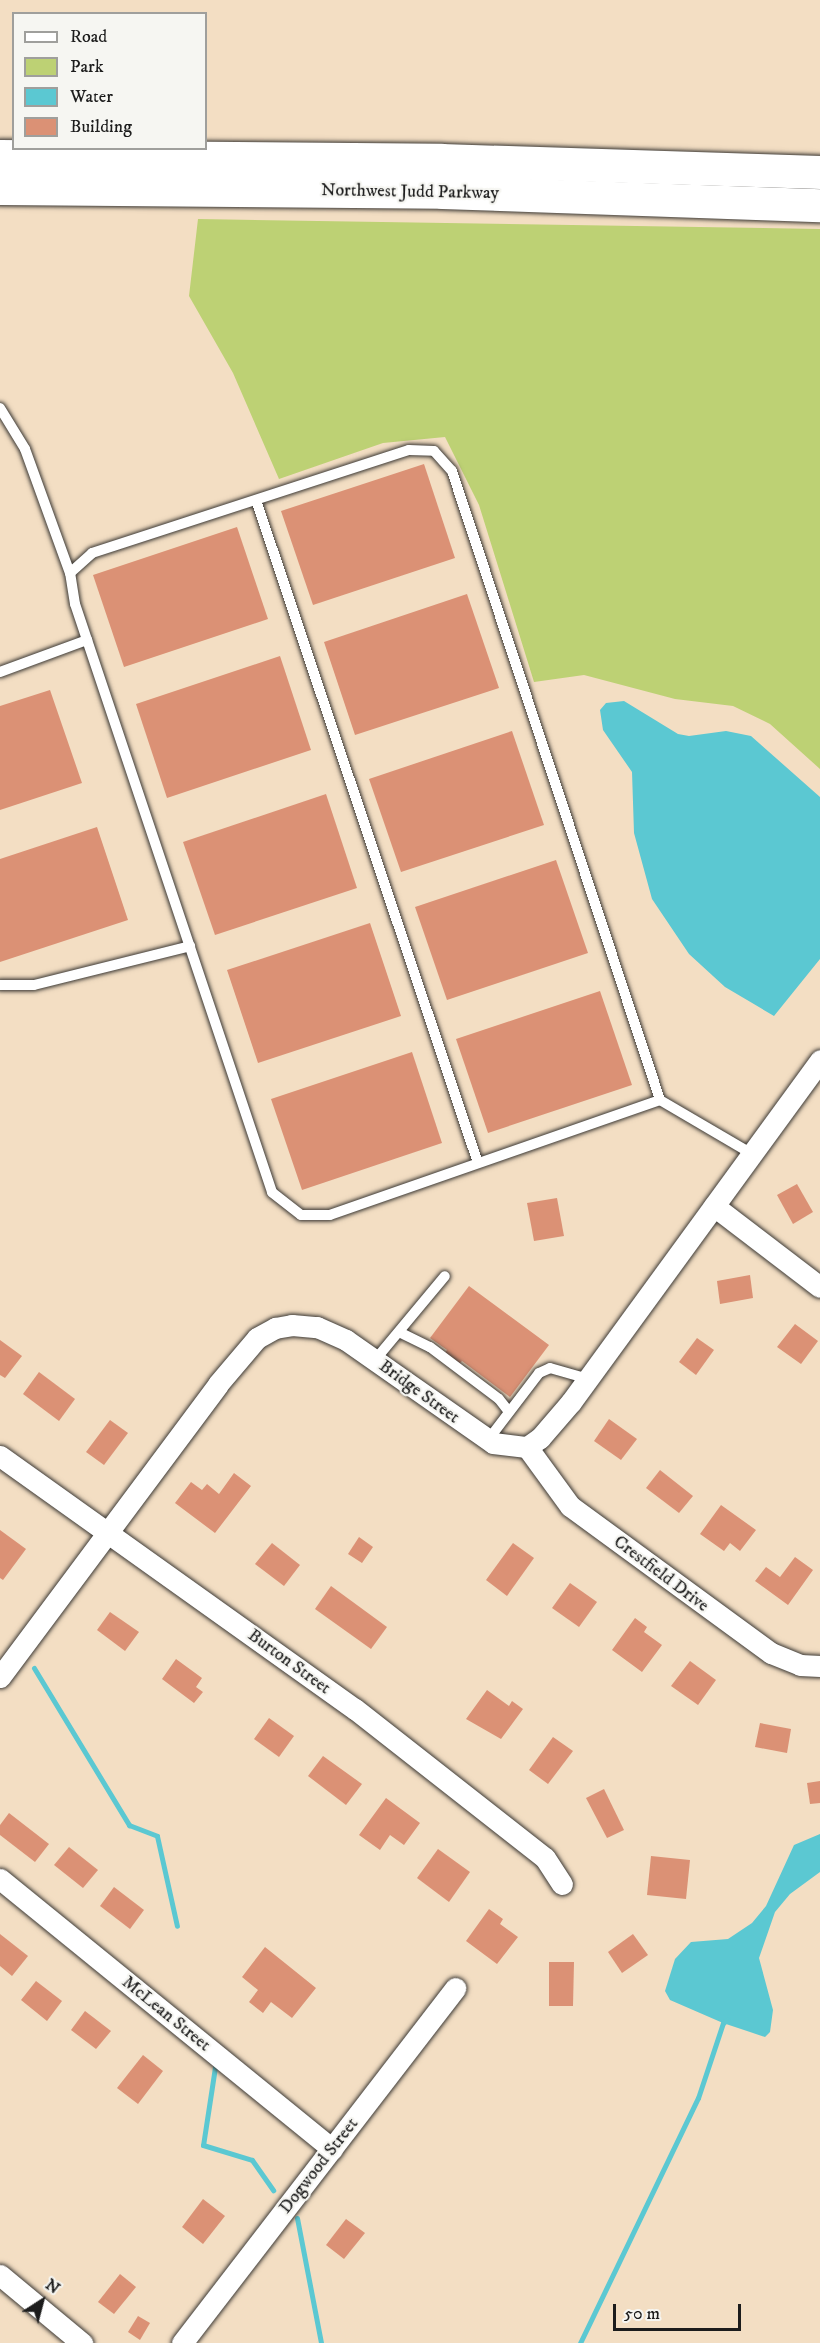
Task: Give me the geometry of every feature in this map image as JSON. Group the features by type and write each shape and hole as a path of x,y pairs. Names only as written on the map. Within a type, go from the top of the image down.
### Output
{"highway":[{"name":"Northwest Judd Parkway","path":"0,156 441,160 820,172"},
{"name":"Northwest Judd Parkway","path":"0,188 442,192 820,205"}],"street":[{"path":"527,1447 552,1426 588,1379 820,1060"},
{"path":"714,1206 820,1287"},
{"name":"Bridge Street","path":"0,1677 110,1533 218,1384 257,1338 292,1325 317,1327 346,1340 488,1440 527,1447"},
{"name":"Crestfield Drive","path":"527,1447 570,1506 771,1653 801,1665 820,1666"},
{"name":"Burton Street","path":"0,1456 355,1709 545,1858 562,1884"},
{"name":"McLean Street","path":"0,1880 332,2149"},
{"name":"Dogwood Street","path":"182,2343 454,1988"},
{"path":"0,2275 82,2343"}],"lane":[{"path":"0,408 25,449 70,573 87,640 272,1192 301,1215 330,1215 660,1100"},
{"path":"70,573 92,553 409,450 434,451 452,471 660,1100 752,1154"},
{"path":"256,500 478,1163"},
{"path":"0,672 87,640"},
{"path":"0,985 34,985 190,946"},
{"path":"375,1360 445,1276"},
{"path":"399,1332 447,1360 499,1399 509,1412"},
{"path":"488,1440 539,1373 550,1368 588,1379"}],"green space":[{"path":"198,219 820,229 820,769 770,724 733,706 675,699 584,675 534,682 479,505 445,437 383,443 279,479 233,373 189,296"}],"water":[{"path":"624,701 678,734 689,736 726,731 751,736 820,797 820,959 774,1016 725,987 689,954 652,899 634,833 632,772 603,730 600,710 606,703"},
{"path":"820,1834 820,1872 790,1894 775,1912 759,1958 773,2010 770,2032 765,2037 723,2023 670,2000 665,1991 675,1959 691,1942 728,1939 752,1923 766,1906 794,1845"}],"building":[{"path":"424,464 455,558 313,605 281,511"},
{"path":"237,527 268,619 124,667 93,575"},
{"path":"467,594 499,688 355,735 324,642"},
{"path":"280,656 311,750 167,798 136,704"},
{"path":"50,690 82,783 0,810 0,706"},
{"path":"512,731 544,825 401,872 369,779"},
{"path":"326,794 357,888 215,935 183,842"},
{"path":"97,827 128,920 0,962 0,859"},
{"path":"556,860 588,953 447,1000 415,907"},
{"path":"370,923 401,1016 258,1063 227,970"},
{"path":"600,991 632,1085 488,1133 456,1039"},
{"path":"412,1052 442,1143 302,1190 271,1099"},
{"path":"797,1184 813,1212 793,1224 777,1195"},
{"path":"557,1198 564,1236 534,1241 527,1203"},
{"path":"750,1275 753,1298 720,1304 717,1281"},
{"path":"469,1286 549,1345 510,1397 462,1361 458,1365 444,1354 447,1350 430,1338"},
{"path":"795,1324 818,1341 801,1364 777,1347"},
{"path":"697,1338 714,1350 696,1375 679,1362"},
{"path":"0,1340 22,1356 5,1378 0,1375"},
{"path":"39,1372 75,1399 59,1421 23,1394"},
{"path":"609,1419 637,1439 621,1460 594,1441"},
{"path":"110,1420 128,1433 104,1465 86,1452"},
{"path":"660,1470 693,1496 679,1513 646,1488"},
{"path":"234,1473 251,1486 215,1533 175,1503 191,1482 202,1490 207,1484 219,1494"},
{"path":"721,1505 756,1530 740,1551 730,1543 724,1551 700,1534"},
{"path":"0,1530 26,1549 3,1580 0,1578"},
{"path":"359,1537 373,1547 362,1563 348,1554"},
{"path":"272,1543 300,1565 284,1586 255,1564"},
{"path":"513,1543 534,1558 507,1596 486,1580"},
{"path":"795,1557 813,1570 788,1605 755,1581 766,1567 780,1577"},
{"path":"570,1583 597,1602 579,1627 552,1608"},
{"path":"331,1586 387,1627 371,1649 315,1609"},
{"path":"110,1612 139,1632 125,1651 97,1630"},
{"path":"635,1618 647,1627 644,1632 662,1645 642,1672 612,1650"},
{"path":"176,1659 202,1678 196,1687 203,1692 194,1703 162,1679"},
{"path":"690,1661 716,1680 698,1705 671,1686"},
{"path":"487,1690 509,1706 512,1701 523,1709 501,1739 466,1719"},
{"path":"269,1718 294,1736 279,1757 254,1739"},
{"path":"760,1723 791,1729 787,1753 755,1747"},
{"path":"553,1737 573,1751 548,1784 529,1770"},
{"path":"323,1756 362,1784 346,1805 308,1776"},
{"path":"820,1781 820,1803 810,1804 807,1783"},
{"path":"604,1789 624,1830 607,1838 586,1798"},
{"path":"386,1798 420,1823 404,1845 390,1835 380,1850 359,1835"},
{"path":"9,1813 49,1844 35,1862 0,1835 0,1825"},
{"path":"69,1847 98,1870 83,1888 54,1865"},
{"path":"438,1849 470,1872 449,1902 417,1878"},
{"path":"651,1856 690,1860 686,1899 647,1895"},
{"path":"114,1887 144,1910 130,1929 100,1906"},
{"path":"489,1909 503,1919 500,1924 518,1937 497,1964 466,1941"},
{"path":"0,1934 28,1956 12,1976 0,1966"},
{"path":"633,1934 648,1955 622,1973 608,1952"},
{"path":"265,1947 316,1988 292,2018 271,2002 263,2013 249,2002 258,1990 242,1977"},
{"path":"549,1962 574,1962 573,2006 549,2006"},
{"path":"36,1981 62,2001 47,2021 21,2000"},
{"path":"85,2011 111,2031 96,2049 71,2030"},
{"path":"143,2055 163,2071 138,2104 117,2088"},
{"path":"203,2199 225,2216 203,2244 182,2227"},
{"path":"346,2219 365,2233 344,2259 326,2245"},
{"path":"120,2274 136,2287 114,2314 98,2302"},
{"path":"138,2316 150,2323 140,2340 128,2332"}],"waterway":[{"path":"34,1668 129,1825 157,1836 177,1926"},
{"path":"580,2343 698,2098 723,2023 728,2019"},
{"path":"215,2067 203,2145 252,2160 273,2190"},
{"path":"297,2218 321,2343"}]}
